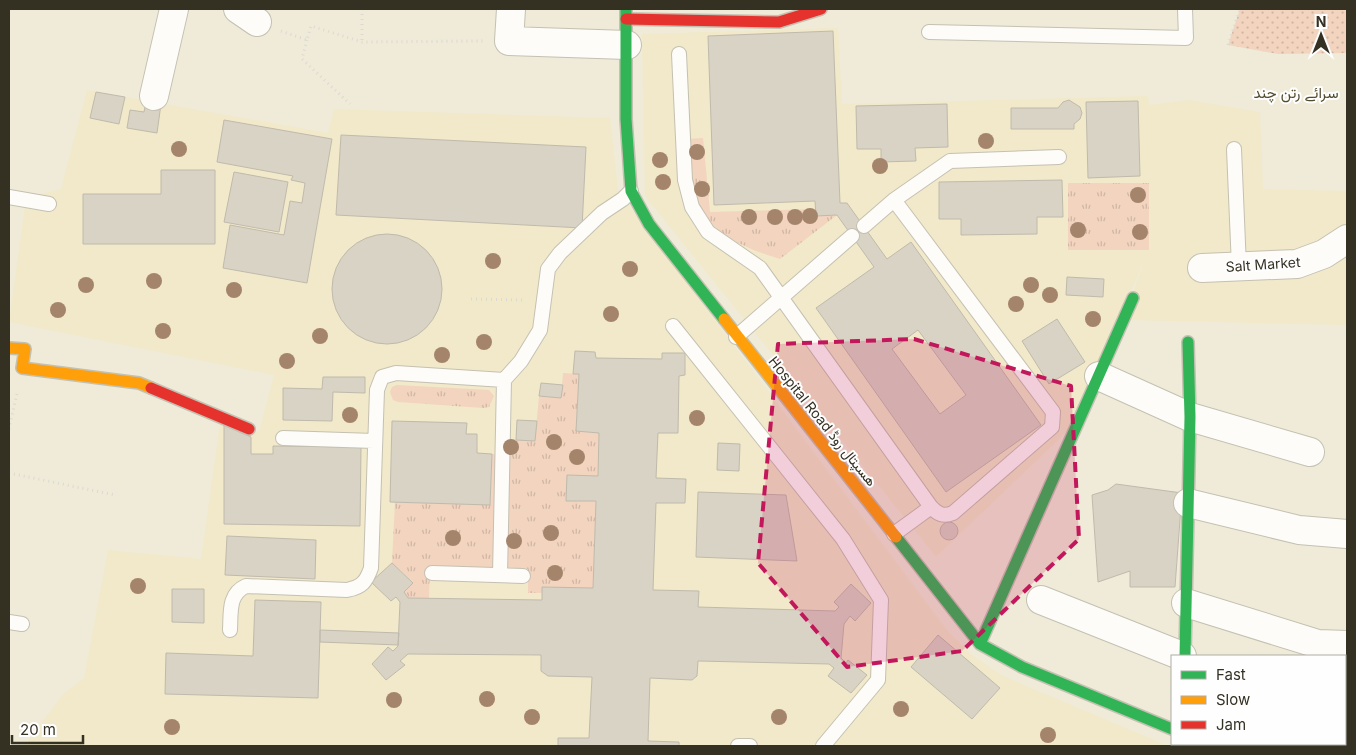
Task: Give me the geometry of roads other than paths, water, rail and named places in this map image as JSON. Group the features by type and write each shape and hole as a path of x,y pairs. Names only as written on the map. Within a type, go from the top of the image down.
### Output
{"street":[{"path":"154,96 174,9"},
{"path":"511,9 510,41 626,24 779,22 821,9"},
{"name":"Hospital Road ھسپتال روڈ","path":"626,24 626,119 631,191 650,224 736,337 980,644 1022,667 1171,729"},
{"name":"Salt Market","path":"1202,268 1297,264 1324,254 1347,238"},
{"path":"980,644 1133,298"},
{"path":"1184,655 1190,418 1188,342"},
{"path":"9,348 25,349 22,368 139,383 249,429"},
{"path":"1099,376 1190,418 1310,452"},
{"path":"1188,503 1299,530 1347,534"},
{"path":"1041,600 1181,655"},
{"path":"1186,603 1318,644 1347,645"}],"lane":[{"path":"929,32 1186,38 1185,9"},
{"path":"679,54 684,180 692,207 708,232 760,268 931,506 937,513 944,516 953,513 1052,427 1054,418 1053,412 894,200"},
{"path":"1234,149 1239,267"},
{"path":"864,226 894,200 950,161 1059,157"},
{"path":"500,575 504,380 521,361 540,330 548,270 560,253 602,213 623,199 631,191"},
{"path":"9,197 49,204"},
{"path":"736,337 852,236"},
{"path":"673,326 843,539 881,600 878,680 823,746"},
{"path":"230,630 232,598 237,590 246,586 347,590 360,587 367,579 371,568 377,390 382,377 396,373 504,380"},
{"path":"283,438 374,440"},
{"path":"894,534 931,506"},
{"path":"432,573 523,576"},
{"path":"738,746 750,746"}],"district":[{"name":"سرائے رتن چند","path":"1296,92"}]}
